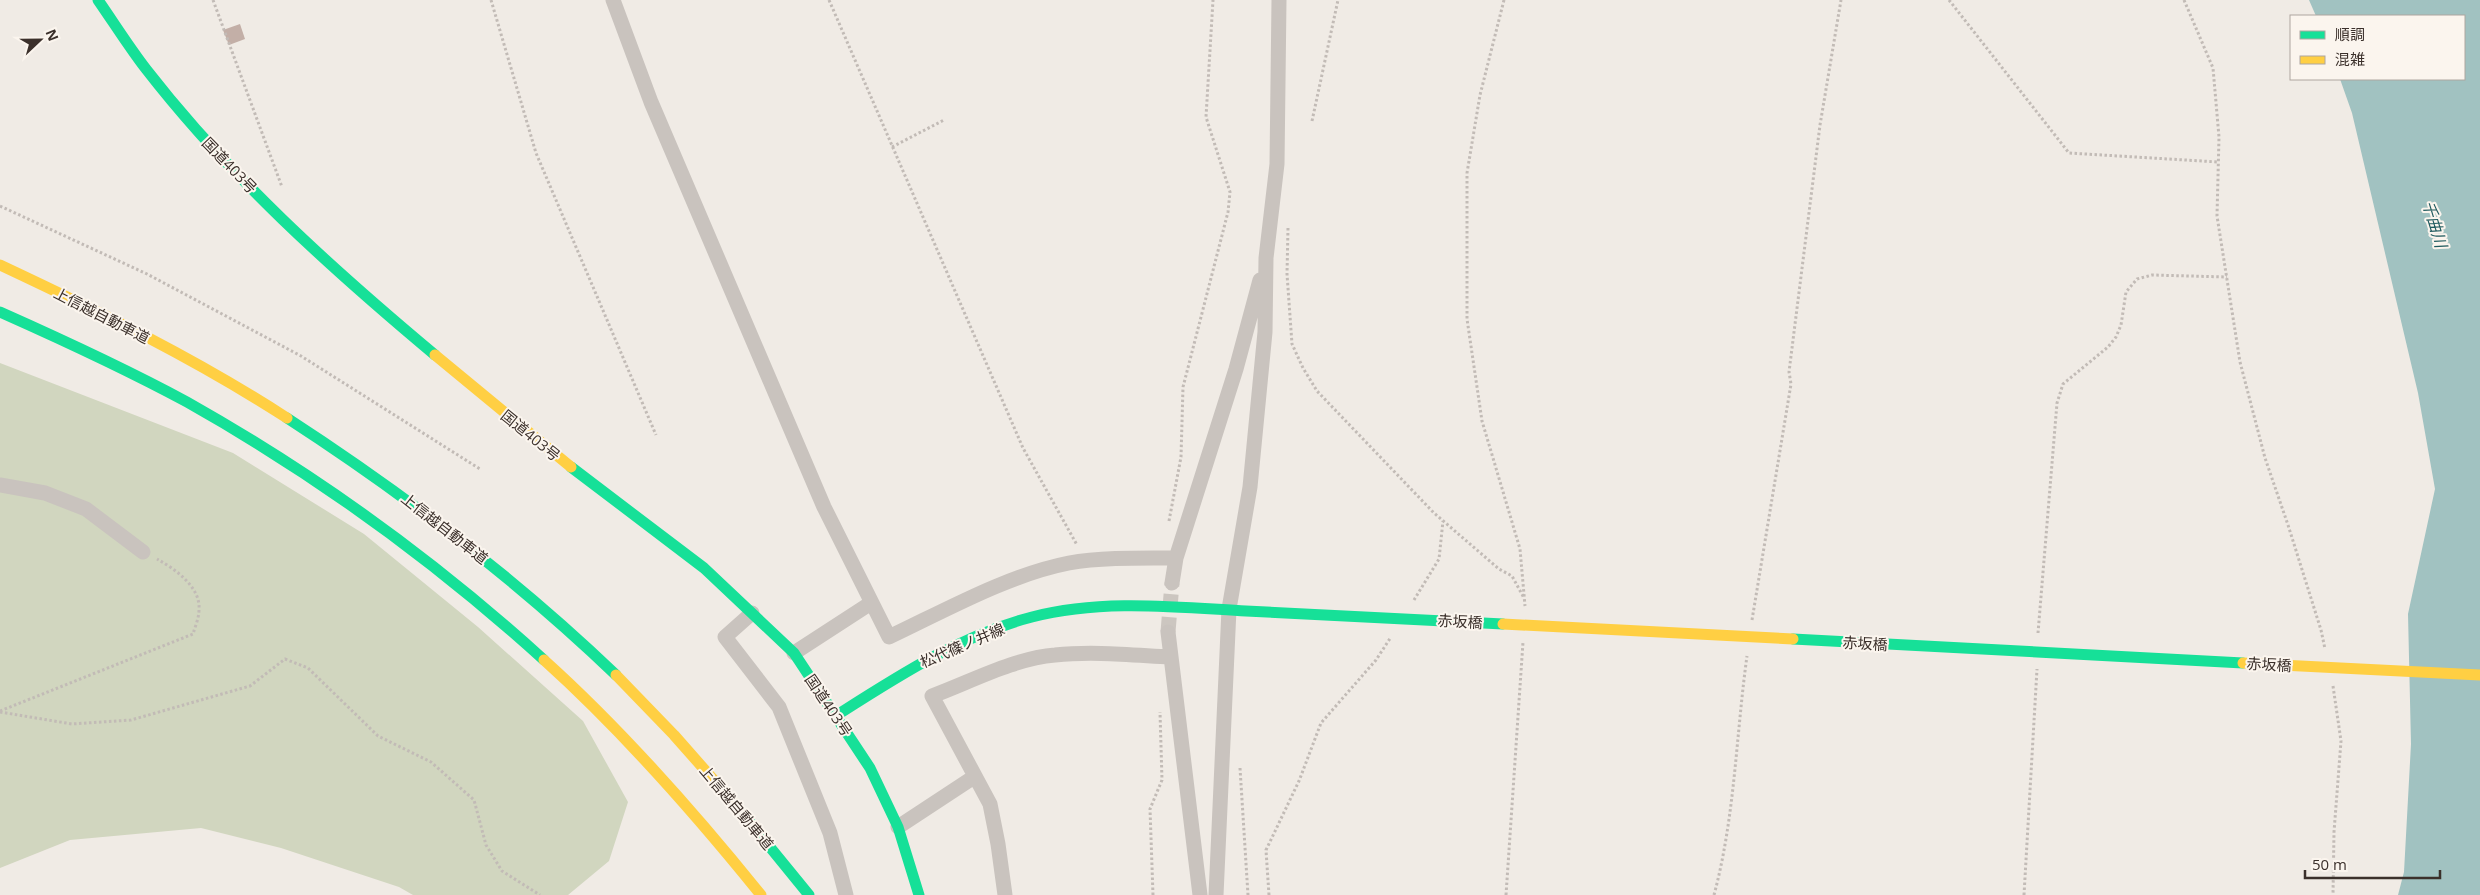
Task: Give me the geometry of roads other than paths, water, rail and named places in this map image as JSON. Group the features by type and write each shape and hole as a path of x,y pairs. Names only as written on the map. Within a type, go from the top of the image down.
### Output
{"main road":[{"name":"国道403号","path":"98,0 145,68 190,123 243,180 355,288 538,441 704,568 794,653 870,768 898,827 919,895"},
{"name":"上信越自動車道","path":"0,265 103,315 197,365 289,418 373,473 442,523 517,584 641,700 714,778 809,895"},
{"path":"0,312 79,347 188,403 275,454 344,500 421,556 495,616 571,685 630,743 687,805 746,875 760,895"},
{"name":"松代篠ノ井線","path":"836,715 910,667 995,628 1063,610 1157,606 1250,610"},
{"name":"赤坂橋","path":"1250,610 2480,675"}],"street":[{"path":"613,0 651,102 824,507 889,637 999,585 1069,563 1176,558"},
{"path":"1216,895 1229,609 1250,487 1265,332 1266,258 1277,164 1279,0"},
{"path":"1172,583 1176,558 1236,369 1266,258"},
{"path":"0,485 45,493 86,509 144,552"},
{"path":"794,653 871,603"},
{"path":"752,613 725,637 779,707 830,833 846,895"},
{"path":"1168,632 1200,895"},
{"path":"1005,895 990,804 932,696 1013,665 1054,655 1095,654 1170,657"},
{"path":"898,827 974,777"}],"water":[{"name":"千曲川","path":"2309,0 2480,0 2480,895 2398,895 2404,872 2411,744 2408,614 2435,489 2418,393 2352,113 2340,80 2465,80 2465,15 2316,15"}],"tunnel":[{"path":"1168,632 1172,583"}]}
